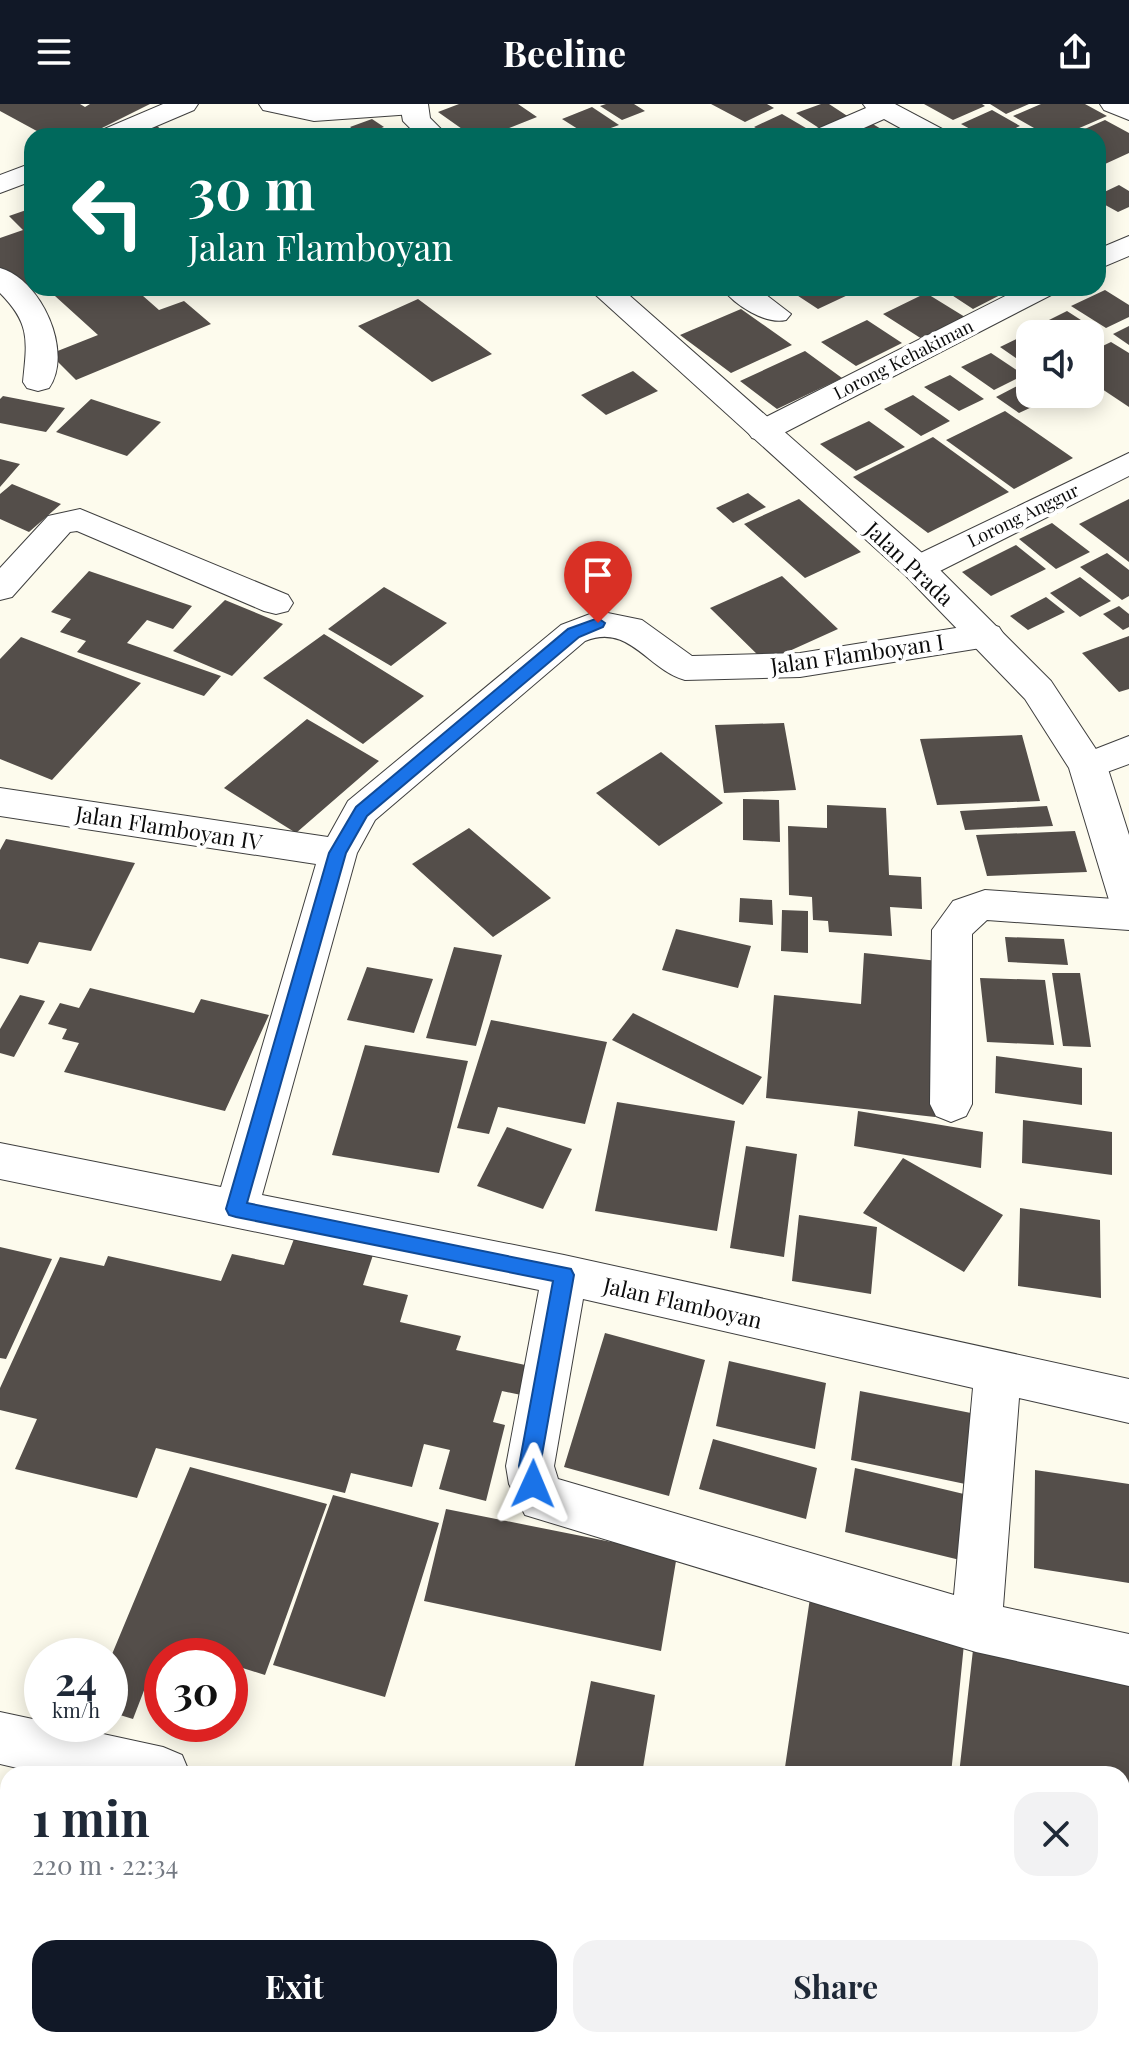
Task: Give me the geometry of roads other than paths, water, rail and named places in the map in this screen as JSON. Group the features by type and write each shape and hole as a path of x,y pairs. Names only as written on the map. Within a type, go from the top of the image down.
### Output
{"street":[{"path":"130,128 185,104"},
{"path":"272,104 314,113 414,105 417,121 425,128"},
{"path":"1113,104 1129,112"},
{"path":"839,128 880,106 920,128"},
{"path":"0,185 24,174"},
{"path":"1106,256 1129,245"},
{"path":"0,277 32,308 43,330 38,382"},
{"name":"Jalan Prada","path":"612,296 918,568 1038,690 1088,766 1129,900"},
{"path":"749,296 776,314"},
{"name":"Lorong Kehakiman","path":"763,431 1027,296"},
{"name":"Lorong Anggur","path":"918,568 1129,463"},
{"path":"0,589 60,523 80,520 276,603"},
{"name":"Jalan Flamboyan I","path":"236,1209 338,853 361,811 573,633 598,623 630,628 685,668 800,665 987,635"},
{"path":"1088,766 1129,749"},
{"name":"Jalan Flamboyan IV","path":"0,802 338,853"},
{"path":"951,1104 952,930 967,912 985,905 1129,915"},
{"name":"Jalan Flamboyan","path":"0,1161 564,1275 1129,1401"},
{"path":"564,1275 530,1466 533,1484 542,1498 976,1627 1129,1660"},
{"path":"976,1627 998,1373"},
{"path":"0,1738 127,1766"}]}
